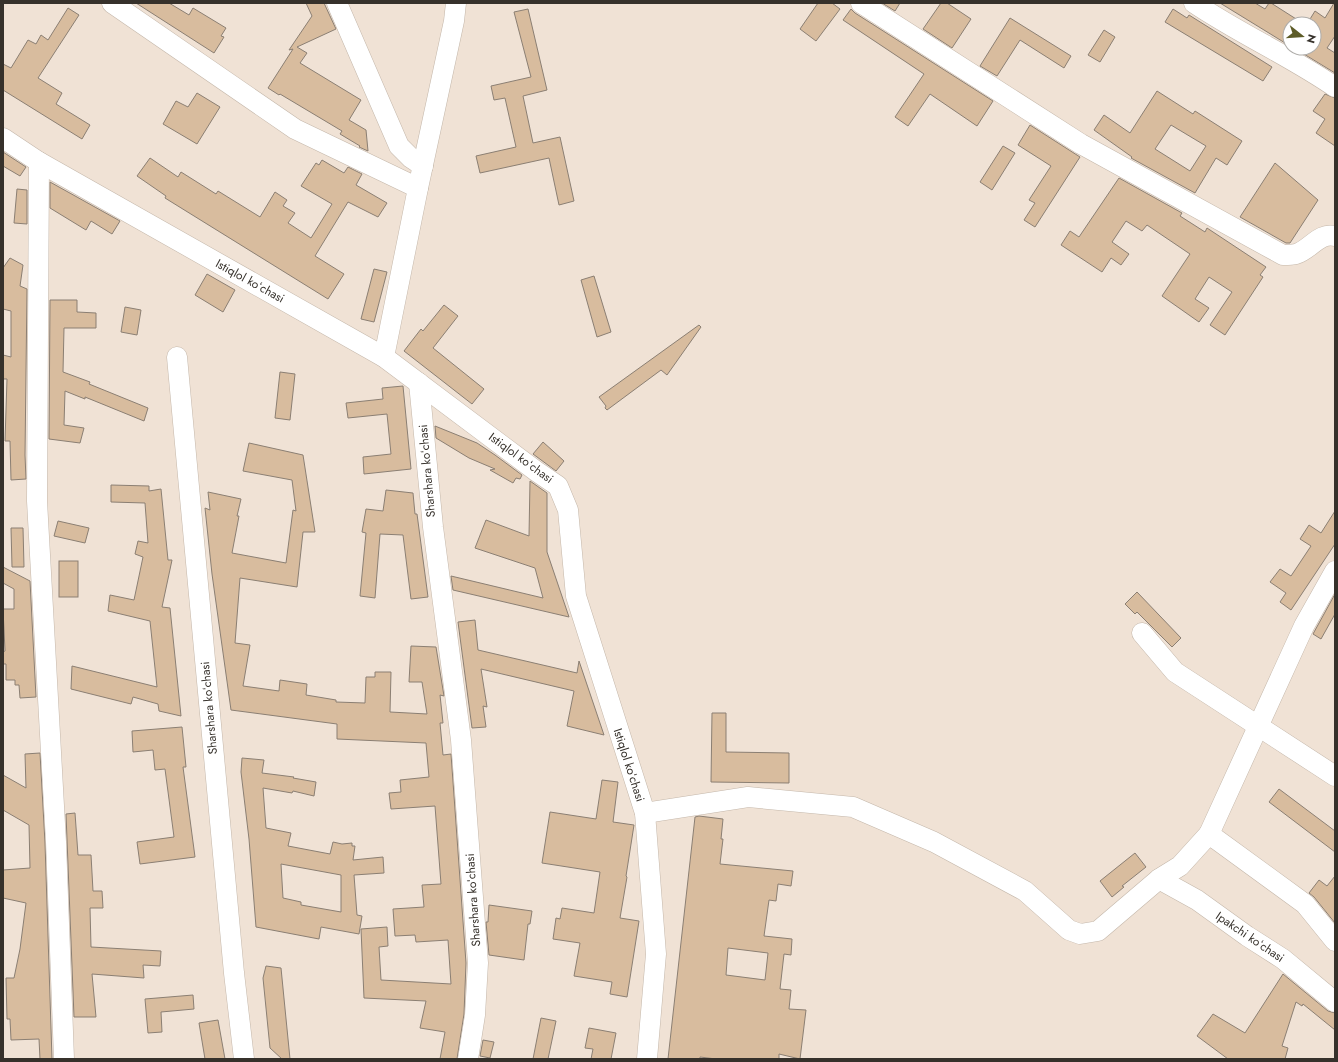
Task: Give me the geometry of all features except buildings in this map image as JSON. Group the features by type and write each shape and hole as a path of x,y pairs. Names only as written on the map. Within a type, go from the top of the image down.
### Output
{"street":[{"path":"112,3 295,129 418,188"},
{"path":"337,3 399,146 411,158 423,166"},
{"path":"384,357 454,21 456,3"},
{"path":"861,3 1081,144 1283,255 1296,254 1309,247 1320,238 1331,235 1335,236"},
{"path":"1194,3 1223,22 1311,71 1335,87"},
{"name":"Istiqlol koʻchasi","path":"3,138 39,162 384,357 558,486 568,510 576,596 645,813 656,954 647,1059"},
{"path":"39,162 37,501 56,842 64,1059"},
{"name":"Sharshara koʻchasi","path":"177,357 234,973 244,1059"},
{"name":"Sharshara koʻchasi","path":"419,383 433,527 461,740 478,963 475,1015 468,1059"},
{"path":"645,813 748,797 853,807 934,842 1025,891 1069,930 1080,934 1098,930 1159,879 1180,866 1209,834 1304,626 1335,571"},
{"path":"1142,633 1175,672 1335,776"},
{"path":"1209,834 1305,904 1335,941"},
{"name":"Ipakchi koʻchasi","path":"1159,879 1197,900 1247,936 1283,959 1335,1002"}]}
